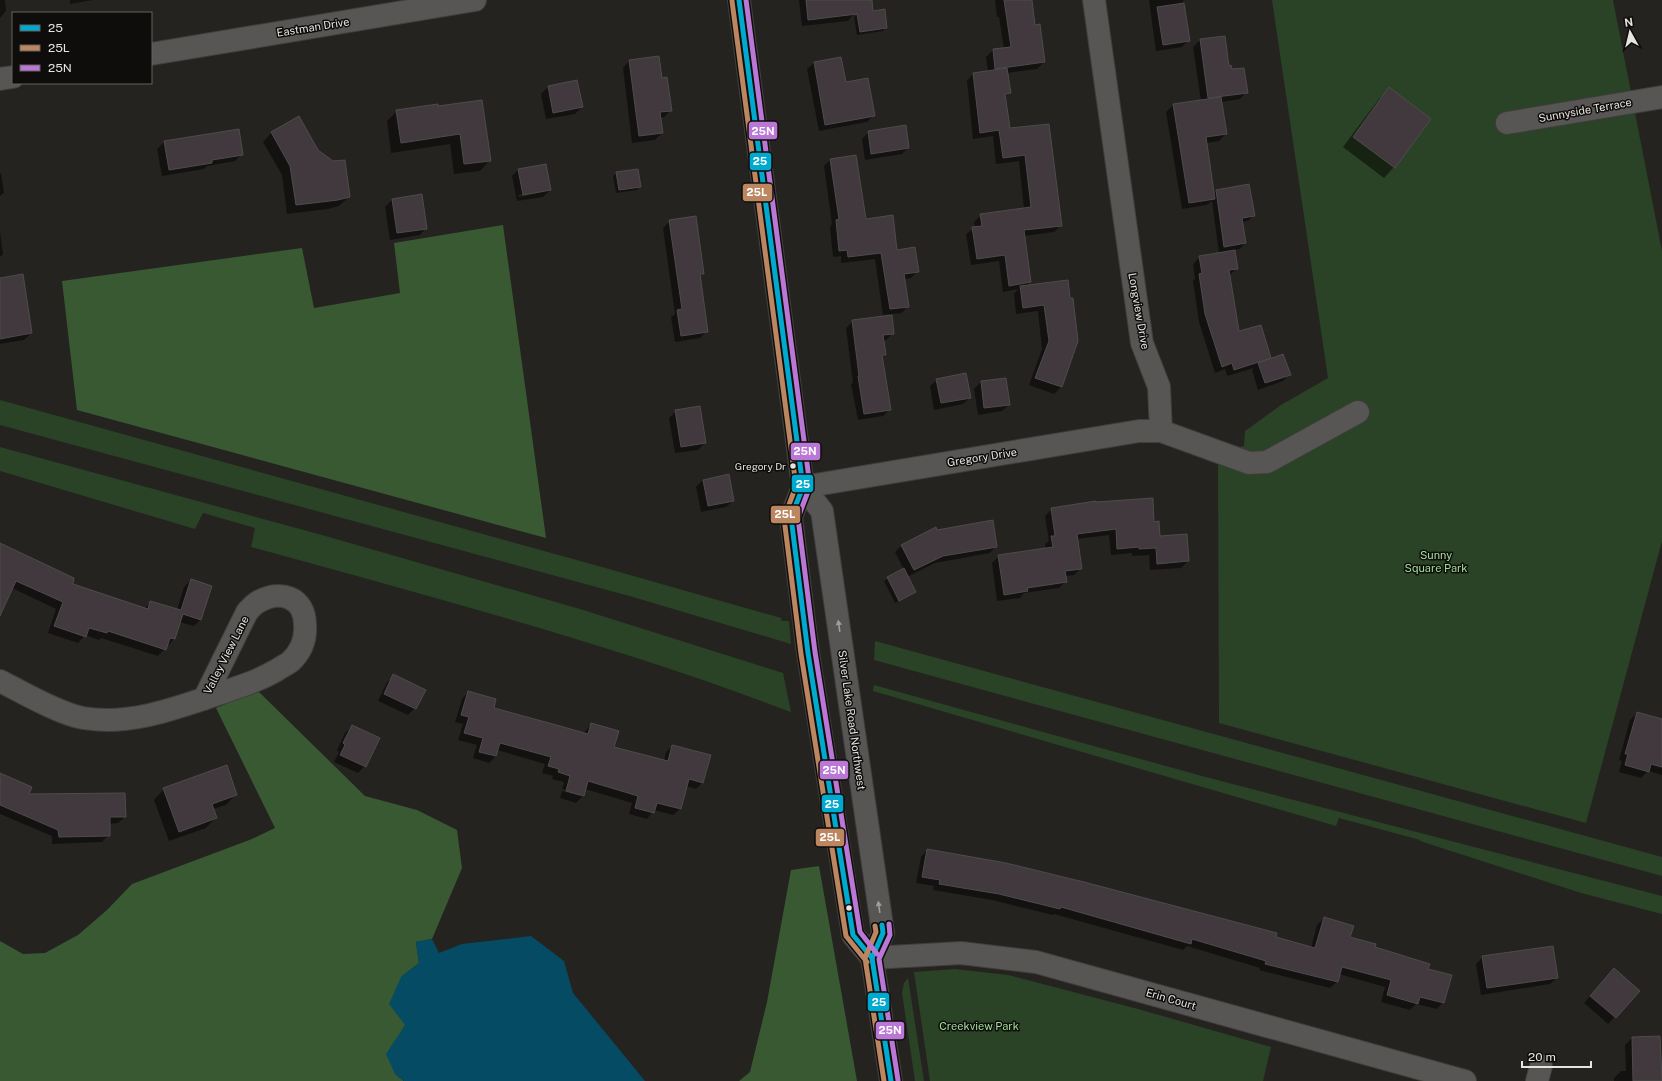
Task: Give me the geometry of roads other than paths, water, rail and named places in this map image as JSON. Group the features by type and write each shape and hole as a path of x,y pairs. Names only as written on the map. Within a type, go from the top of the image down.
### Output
{"street":[{"name":"Eastman Drive","path":"152,54 475,0"},
{"name":"Silver Lake Road Northwest","path":"739,0 803,486 791,517 808,653 853,936 872,958 883,933 822,511 803,486"},
{"name":"Longview Drive","path":"1094,0 1142,344 1159,387 1161,431"},
{"path":"0,79 12,77"},
{"name":"Sunnyside Terrace","path":"1507,123 1662,97"},
{"path":"1161,431 1249,463 1267,462 1358,412"},
{"name":"Gregory Drive","path":"803,486 1139,431 1161,431"},
{"name":"Valley View Lane","path":"0,681 82,718 127,719 157,713 204,699 257,681 290,662 303,646 306,634 302,609 297,602 289,596 271,597 258,602 247,612 204,699"},
{"name":"Erin Court","path":"872,958 961,953 1036,962 1465,1081"},
{"path":"872,958 891,1081"}],"water":[{"path":"531,936 564,961 573,993 645,1081 404,1081 395,1074 386,1054 405,1025 389,1004 401,977 419,963 416,942 432,939 439,953 462,944"}],"place":[{"name":"Gregory Dr","path":"793,466"}],"park label":[{"name":"Sunny Square Park","path":"1436,561"},
{"name":"Creekview Park","path":"979,1026"}]}
